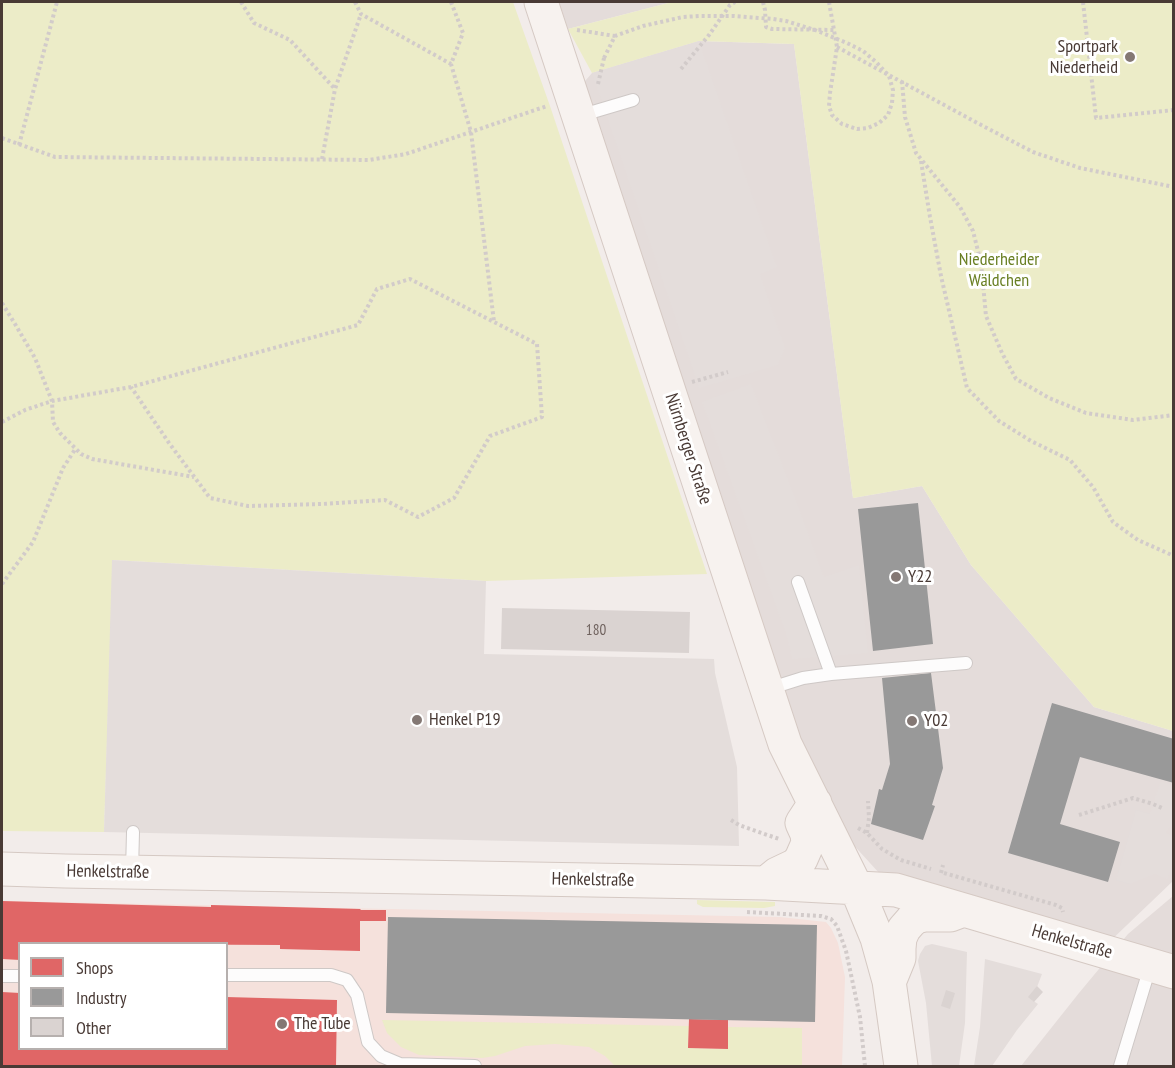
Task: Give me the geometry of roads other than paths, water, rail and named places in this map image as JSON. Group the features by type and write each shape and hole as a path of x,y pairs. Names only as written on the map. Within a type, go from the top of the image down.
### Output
{"street":[{"name":"Nürnberger Straße","path":"541,2 785,744 856,887 877,938 889,981 901,1066"},
{"path":"770,898 777,874 796,864 806,850 807,834 802,823 815,803"},
{"name":"Henkelstraße","path":"2,868 770,898 856,887 896,890 1162,969"},
{"path":"889,981 899,958 900,938 911,921 925,915 950,915 965,910"}],"lane":[{"path":"575,106 633,100"},
{"path":"798,582 831,674"},
{"path":"767,689 803,678 831,674 966,663"},
{"path":"132,872 133,832"},
{"path":"1120,1066 1162,969"},
{"path":"228,975 331,975 347,980 357,995 368,1042 381,1056 400,1064 475,1066"},
{"path":"2,976 18,976"}],"place":[{"name":"Sportpark Niederheid","path":"1130,57"},
{"name":"Y22","path":"896,577"},
{"name":"Henkel P19","path":"417,720"},
{"name":"Y02","path":"912,721"},
{"name":"The Tube","path":"282,1024"}],"park label":[{"name":"Niederheider Wäldchen","path":"999,270"}]}
